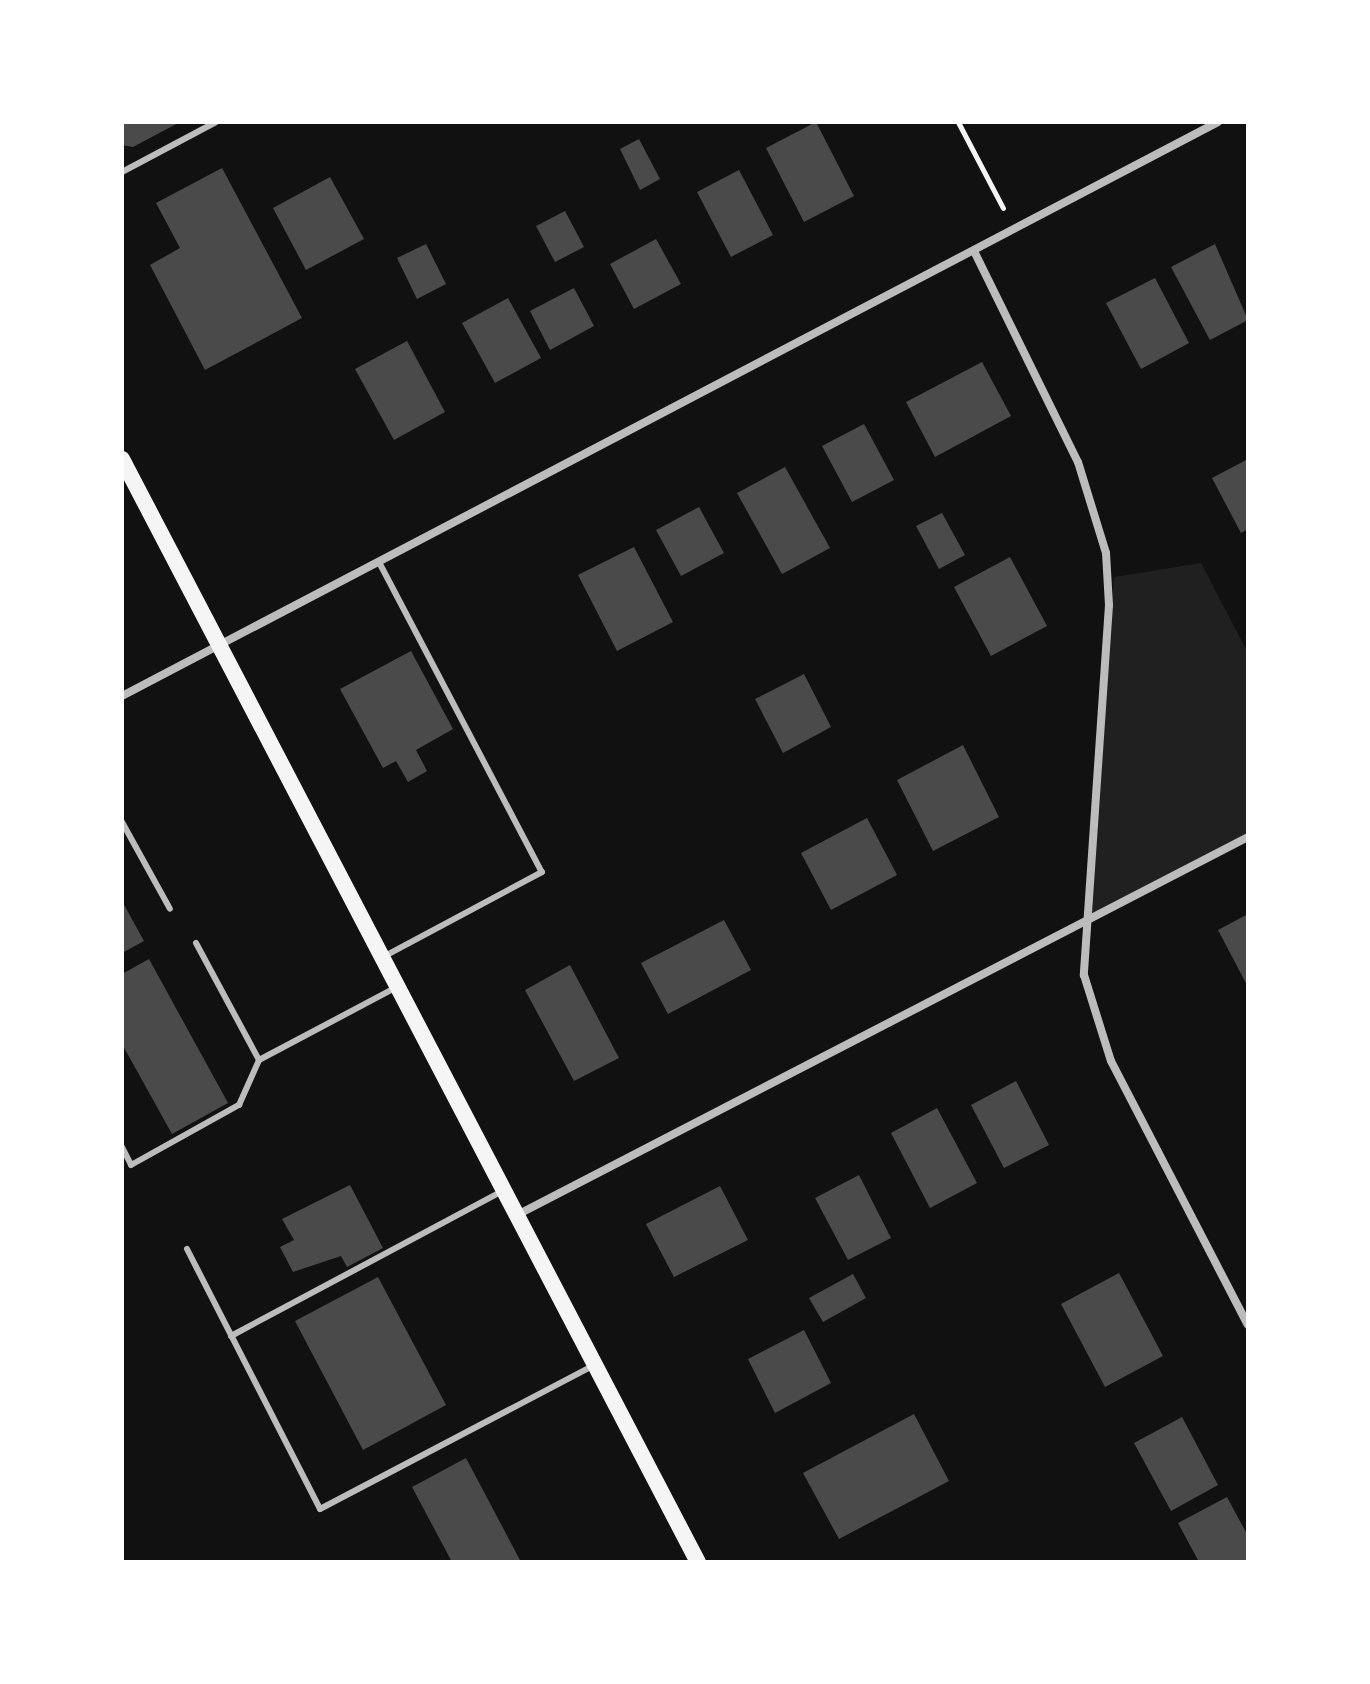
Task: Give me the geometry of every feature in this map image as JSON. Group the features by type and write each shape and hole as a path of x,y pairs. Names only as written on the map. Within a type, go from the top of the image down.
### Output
{"main road":[{"path":"122,459 698,1562"}],"street":[{"path":"122,696 222,647 1218,122"},
{"path":"974,251 1078,462 1106,553 1109,605 1084,975 1111,1061 1248,1325"},
{"path":"516,1215 1248,837"}],"lane":[{"path":"122,172 216,122"},
{"path":"380,564 542,872 383,957"},
{"path":"122,822 170,909"},
{"path":"196,943 259,1060"},
{"path":"122,1147 131,1165 239,1105 259,1060 398,986"},
{"path":"231,1336 503,1191"},
{"path":"187,1249 320,1509 595,1364"}],"path":[{"path":"958,122 1014,230"}],"shaded area":[{"path":"1201,563 1248,653 1248,833 1092,914 1114,577"}],"building":[{"path":"122,122 180,122 133,147 122,145"},
{"path":"816,122 854,196 804,222 766,148"},
{"path":"639,139 660,179 640,190 620,149"},
{"path":"222,168 302,318 205,370 150,265 180,248 156,203"},
{"path":"739,170 773,235 731,257 697,192"},
{"path":"330,177 364,239 306,270 273,208"},
{"path":"565,211 584,247 555,262 536,226"},
{"path":"656,239 681,284 634,309 610,264"},
{"path":"426,244 446,284 417,299 397,258"},
{"path":"1215,244 1248,320 1210,340 1171,267"},
{"path":"1155,278 1189,343 1141,369 1106,303"},
{"path":"574,288 594,326 550,350 530,311"},
{"path":"508,298 541,358 495,383 462,323"},
{"path":"407,341 445,412 394,440 355,369"},
{"path":"982,362 1011,416 935,457 906,402"},
{"path":"864,424 894,480 852,502 822,446"},
{"path":"1248,459 1248,529 1241,533 1212,478"},
{"path":"785,467 830,548 782,574 737,493"},
{"path":"699,507 724,553 681,576 656,530"},
{"path":"942,513 965,555 939,569 916,526"},
{"path":"634,547 673,622 617,651 578,575"},
{"path":"1010,557 1047,626 991,656 954,587"},
{"path":"411,651 453,729 416,750 427,771 408,782 396,761 383,768 340,689"},
{"path":"804,674 831,727 783,753 755,699"},
{"path":"963,745 999,817 933,851 897,780"},
{"path":"867,818 897,875 831,910 801,853"},
{"path":"122,901 144,941 122,953"},
{"path":"1248,914 1248,987 1218,930"},
{"path":"724,920 751,970 668,1014 641,963"},
{"path":"149,959 228,1103 172,1134 122,1044 122,974"},
{"path":"570,965 619,1058 574,1081 525,990"},
{"path":"1016,1081 1049,1145 1004,1168 971,1105"},
{"path":"937,1108 977,1183 930,1208 891,1133"},
{"path":"859,1175 891,1238 848,1260 815,1198"},
{"path":"350,1185 383,1248 347,1267 341,1256 293,1272 280,1247 294,1240 282,1219"},
{"path":"720,1186 748,1240 674,1277 646,1224"},
{"path":"1119,1273 1163,1356 1105,1387 1061,1304"},
{"path":"853,1274 866,1298 823,1322 809,1298"},
{"path":"378,1277 446,1405 363,1450 295,1321"},
{"path":"804,1330 831,1383 775,1413 748,1359"},
{"path":"914,1414 949,1481 839,1539 803,1473"},
{"path":"1182,1417 1218,1485 1171,1511 1134,1443"},
{"path":"466,1458 521,1562 452,1562 412,1487"},
{"path":"1227,1497 1248,1536 1248,1562 1199,1562 1178,1523"}]}
